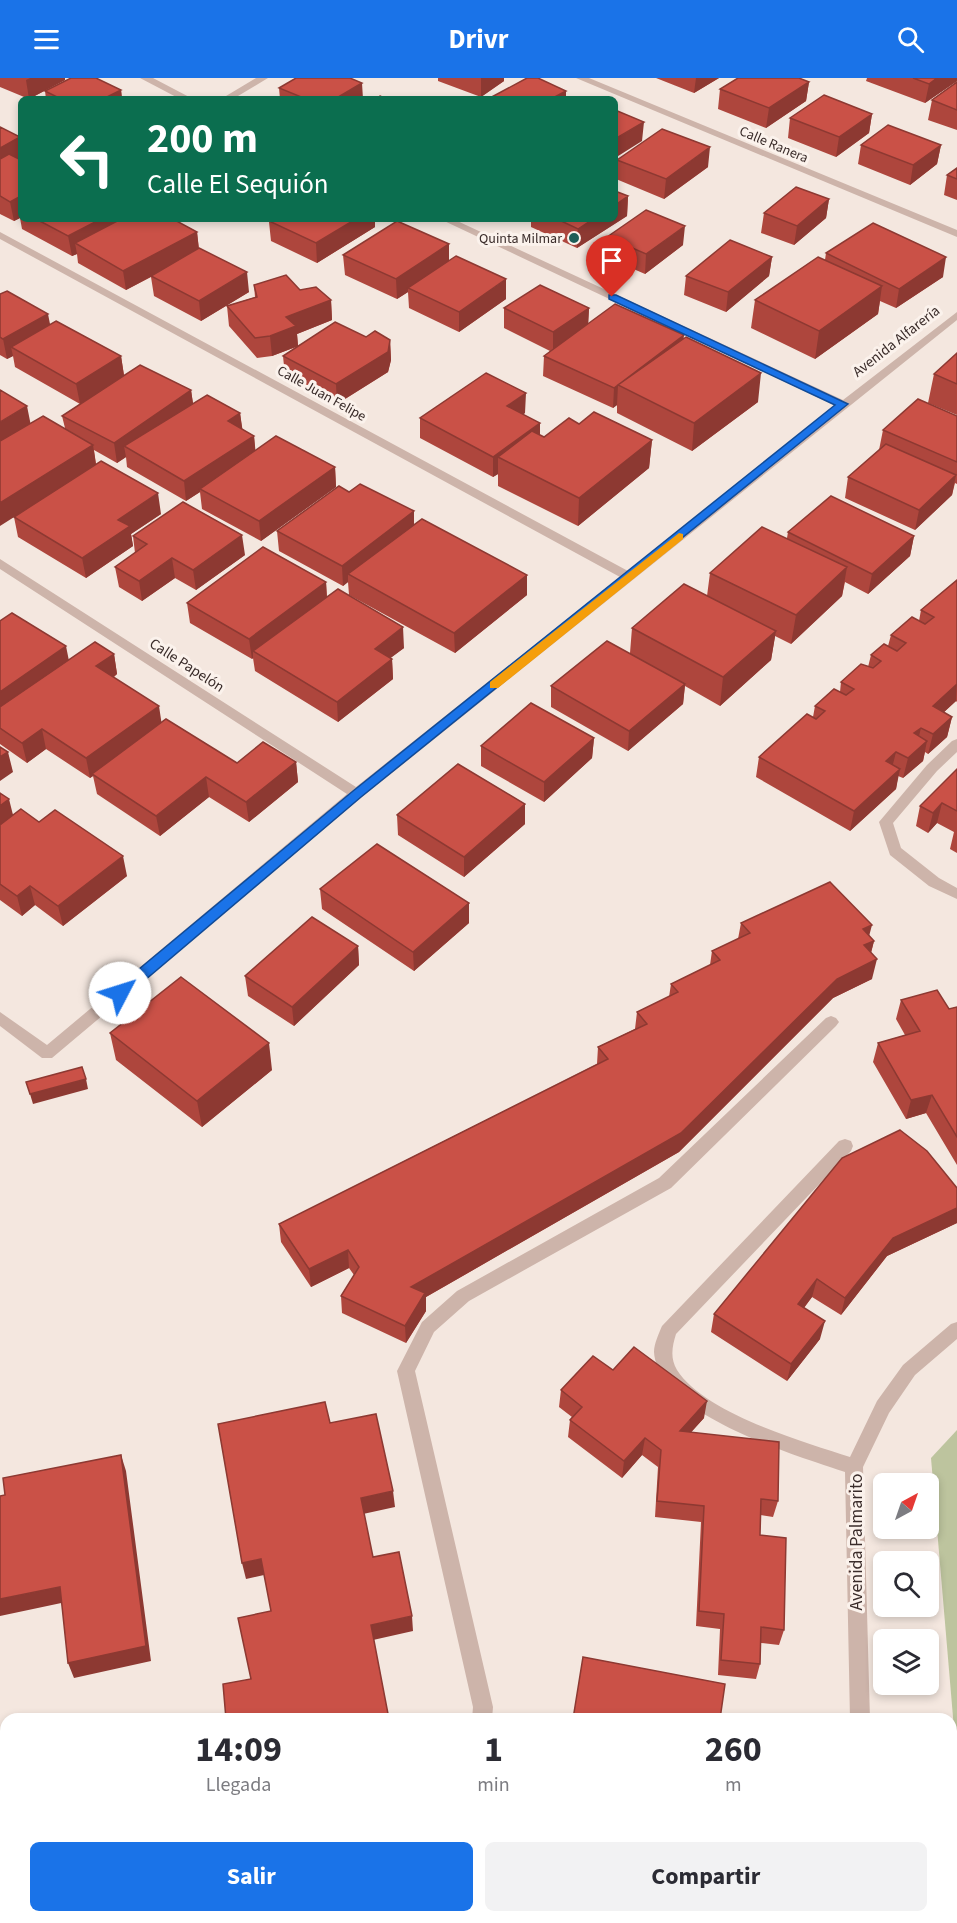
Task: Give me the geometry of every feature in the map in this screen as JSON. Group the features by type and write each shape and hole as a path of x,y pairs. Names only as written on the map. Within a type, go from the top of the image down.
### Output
{"street":[{"path":"145,78 183,96"},
{"path":"231,96 263,78"},
{"name":"Calle Ranera","path":"581,78 957,234"},
{"path":"451,222 842,404"},
{"name":"Calle Juan Felipe","path":"0,235 629,577"},
{"name":"Avenida Alfarería","path":"0,1018 47,1054 357,794 842,404 957,315"},
{"name":"Calle Papelón","path":"0,563 357,794"},
{"path":"957,744 932,768 886,822 895,851 934,882 957,894"},
{"path":"482,1713 406,1371 428,1327 463,1296 666,1183 831,1022"},
{"path":"845,1146 668,1331 663,1353 672,1377 694,1397 724,1418 854,1467"},
{"name":"Avenida Palmarito","path":"860,1713 854,1467 883,1407 909,1370 957,1329"}],"green space":[{"path":"957,1430 957,1713 953,1713 938,1539 939,1473 932,1473 931,1458"}],"building":[{"path":"71,78 96,78 121,90 109,96 55,96 45,91"},
{"path":"296,78 350,78 362,83 340,96 299,96 279,88"},
{"path":"527,78 538,78 566,91 557,96 494,96"},
{"path":"738,78 799,78 809,82 769,108 720,89"},
{"path":"913,78 937,78 929,84"},
{"path":"957,82 957,110 932,100"},
{"path":"824,95 872,114 839,137 790,118"},
{"path":"618,111 644,122 618,137"},
{"path":"888,125 941,145 913,165 861,145"},
{"path":"0,127 18,136 18,138 0,148"},
{"path":"662,129 710,147 666,179 618,159"},
{"path":"9,154 18,158 18,198 10,202 0,196 0,159"},
{"path":"957,168 957,179 947,175"},
{"path":"796,187 829,199 797,226 764,213"},
{"path":"618,192 628,196 618,203"},
{"path":"646,210 685,226 646,254 607,237"},
{"path":"42,222 95,222 68,236"},
{"path":"115,222 179,222 197,232 123,271 75,243"},
{"path":"271,222 351,222 316,243"},
{"path":"395,222 449,244 396,279 343,255"},
{"path":"563,222 588,222 578,229"},
{"path":"873,223 946,257 899,289 826,253"},
{"path":"730,240 772,257 728,292 686,276"},
{"path":"199,248 247,272 199,301 151,276"},
{"path":"456,256 506,279 459,312 408,288"},
{"path":"818,257 882,286 819,331 755,300"},
{"path":"286,275 300,290 316,287 331,300 286,317 296,326 270,336 255,338 227,306 257,297 254,285"},
{"path":"540,285 589,308 553,332 504,308"},
{"path":"7,291 48,314 3,339 0,337 0,294"},
{"path":"615,304 684,335 614,388 544,356"},
{"path":"56,321 121,356 76,384 11,347"},
{"path":"335,322 366,337 375,331 390,340 388,352 336,384 283,356"},
{"path":"686,337 761,373 694,423 618,385"},
{"path":"957,353 957,384 934,374"},
{"path":"140,365 191,390 114,443 62,416"},
{"path":"486,373 526,393 507,406 540,423 493,457 420,418"},
{"path":"0,390 27,406 0,422"},
{"path":"207,395 240,413 228,421 254,436 184,481 124,446"},
{"path":"918,399 957,416 957,462 883,430"},
{"path":"594,412 652,440 579,498 498,457 532,431 544,437 569,418 579,424"},
{"path":"43,416 93,445 0,503 0,441"},
{"path":"276,436 335,467 259,521 200,489"},
{"path":"886,444 956,475 919,510 848,477"},
{"path":"101,461 158,493 118,520 130,526 82,558 14,517"},
{"path":"360,484 414,511 342,566 277,531 339,486 349,492"},
{"path":"831,496 914,536 872,574 788,532"},
{"path":"183,502 242,535 193,570 172,558 139,581 115,567 147,544 133,536"},
{"path":"422,519 527,575 454,633 348,574"},
{"path":"762,527 847,567 796,615 710,573"},
{"path":"263,547 326,582 249,639 187,603"},
{"path":"957,580 957,684 933,706 952,717 933,734 921,728 914,733 927,741 908,758 896,752 886,761 900,769 854,811 759,757 807,714 816,719 825,711 815,706 834,689 846,695 854,689 841,682 861,664 873,668 881,661 871,655 884,644 897,651 906,643 891,635 912,617 925,624 934,617 921,610"},
{"path":"684,584 776,631 723,677 632,628"},
{"path":"338,589 403,627 375,649 392,659 337,702 253,651"},
{"path":"12,613 66,646 0,692 0,621"},
{"path":"607,641 685,684 629,731 551,686"},
{"path":"95,642 114,654 96,666 159,706 86,758 42,729 22,743 0,728 0,707"},
{"path":"531,703 594,738 544,782 481,746"},
{"path":"166,719 237,763 263,742 296,762 246,802 206,777 156,816 92,774"},
{"path":"0,747 8,752 0,757"},
{"path":"458,764 525,804 464,857 397,815"},
{"path":"957,769 957,811 942,803 933,813 920,806"},
{"path":"0,793 9,799 0,806"},
{"path":"21,809 39,822 55,810 123,856 58,906 30,886 17,896 0,884 0,825"},
{"path":"377,844 469,903 413,952 320,889"},
{"path":"830,882 872,925 863,929 874,941 864,945 877,959 837,979 681,1133 411,1287 425,1293 405,1326 341,1296 359,1267 348,1250 309,1269 279,1224 608,1059 598,1047 647,1024 637,1012 678,992 671,984 720,960 712,951 750,933 741,923"},
{"path":"312,917 358,946 292,1007 245,976"},
{"path":"181,977 269,1043 197,1101 110,1033"},
{"path":"937,990 949,1009 957,1007 957,1137 932,1095 911,1100 878,1043 920,1031 901,1000"},
{"path":"82,1067 86,1079 30,1094 26,1082"},
{"path":"900,1130 927,1151 957,1188 957,1208 893,1238 845,1298 817,1279 798,1304 825,1321 791,1364 714,1314 842,1158"},
{"path":"634,1347 707,1401 680,1431 779,1442 778,1501 761,1499 760,1535 786,1538 784,1630 761,1627 760,1664 721,1660 724,1614 699,1611 704,1506 657,1501 661,1450 645,1438 624,1461 570,1420 582,1407 561,1390 593,1356 613,1370"},
{"path":"325,1402 330,1423 376,1414 393,1491 361,1498 373,1557 399,1552 412,1616 371,1625 388,1713 225,1713 223,1684 251,1679 238,1618 271,1611 261,1559 242,1563 218,1424"},
{"path":"121,1455 146,1646 68,1663 60,1587 0,1599 0,1496 5,1495 3,1478"},
{"path":"583,1657 725,1684 721,1713 574,1713"}],"slow traffic":[{"path":"494,685 679,537"}],"place":[{"name":"Quinta Milmar","path":"574,238"}],"route":[{"path":"120,993 357,794 842,404 612,297"}]}
